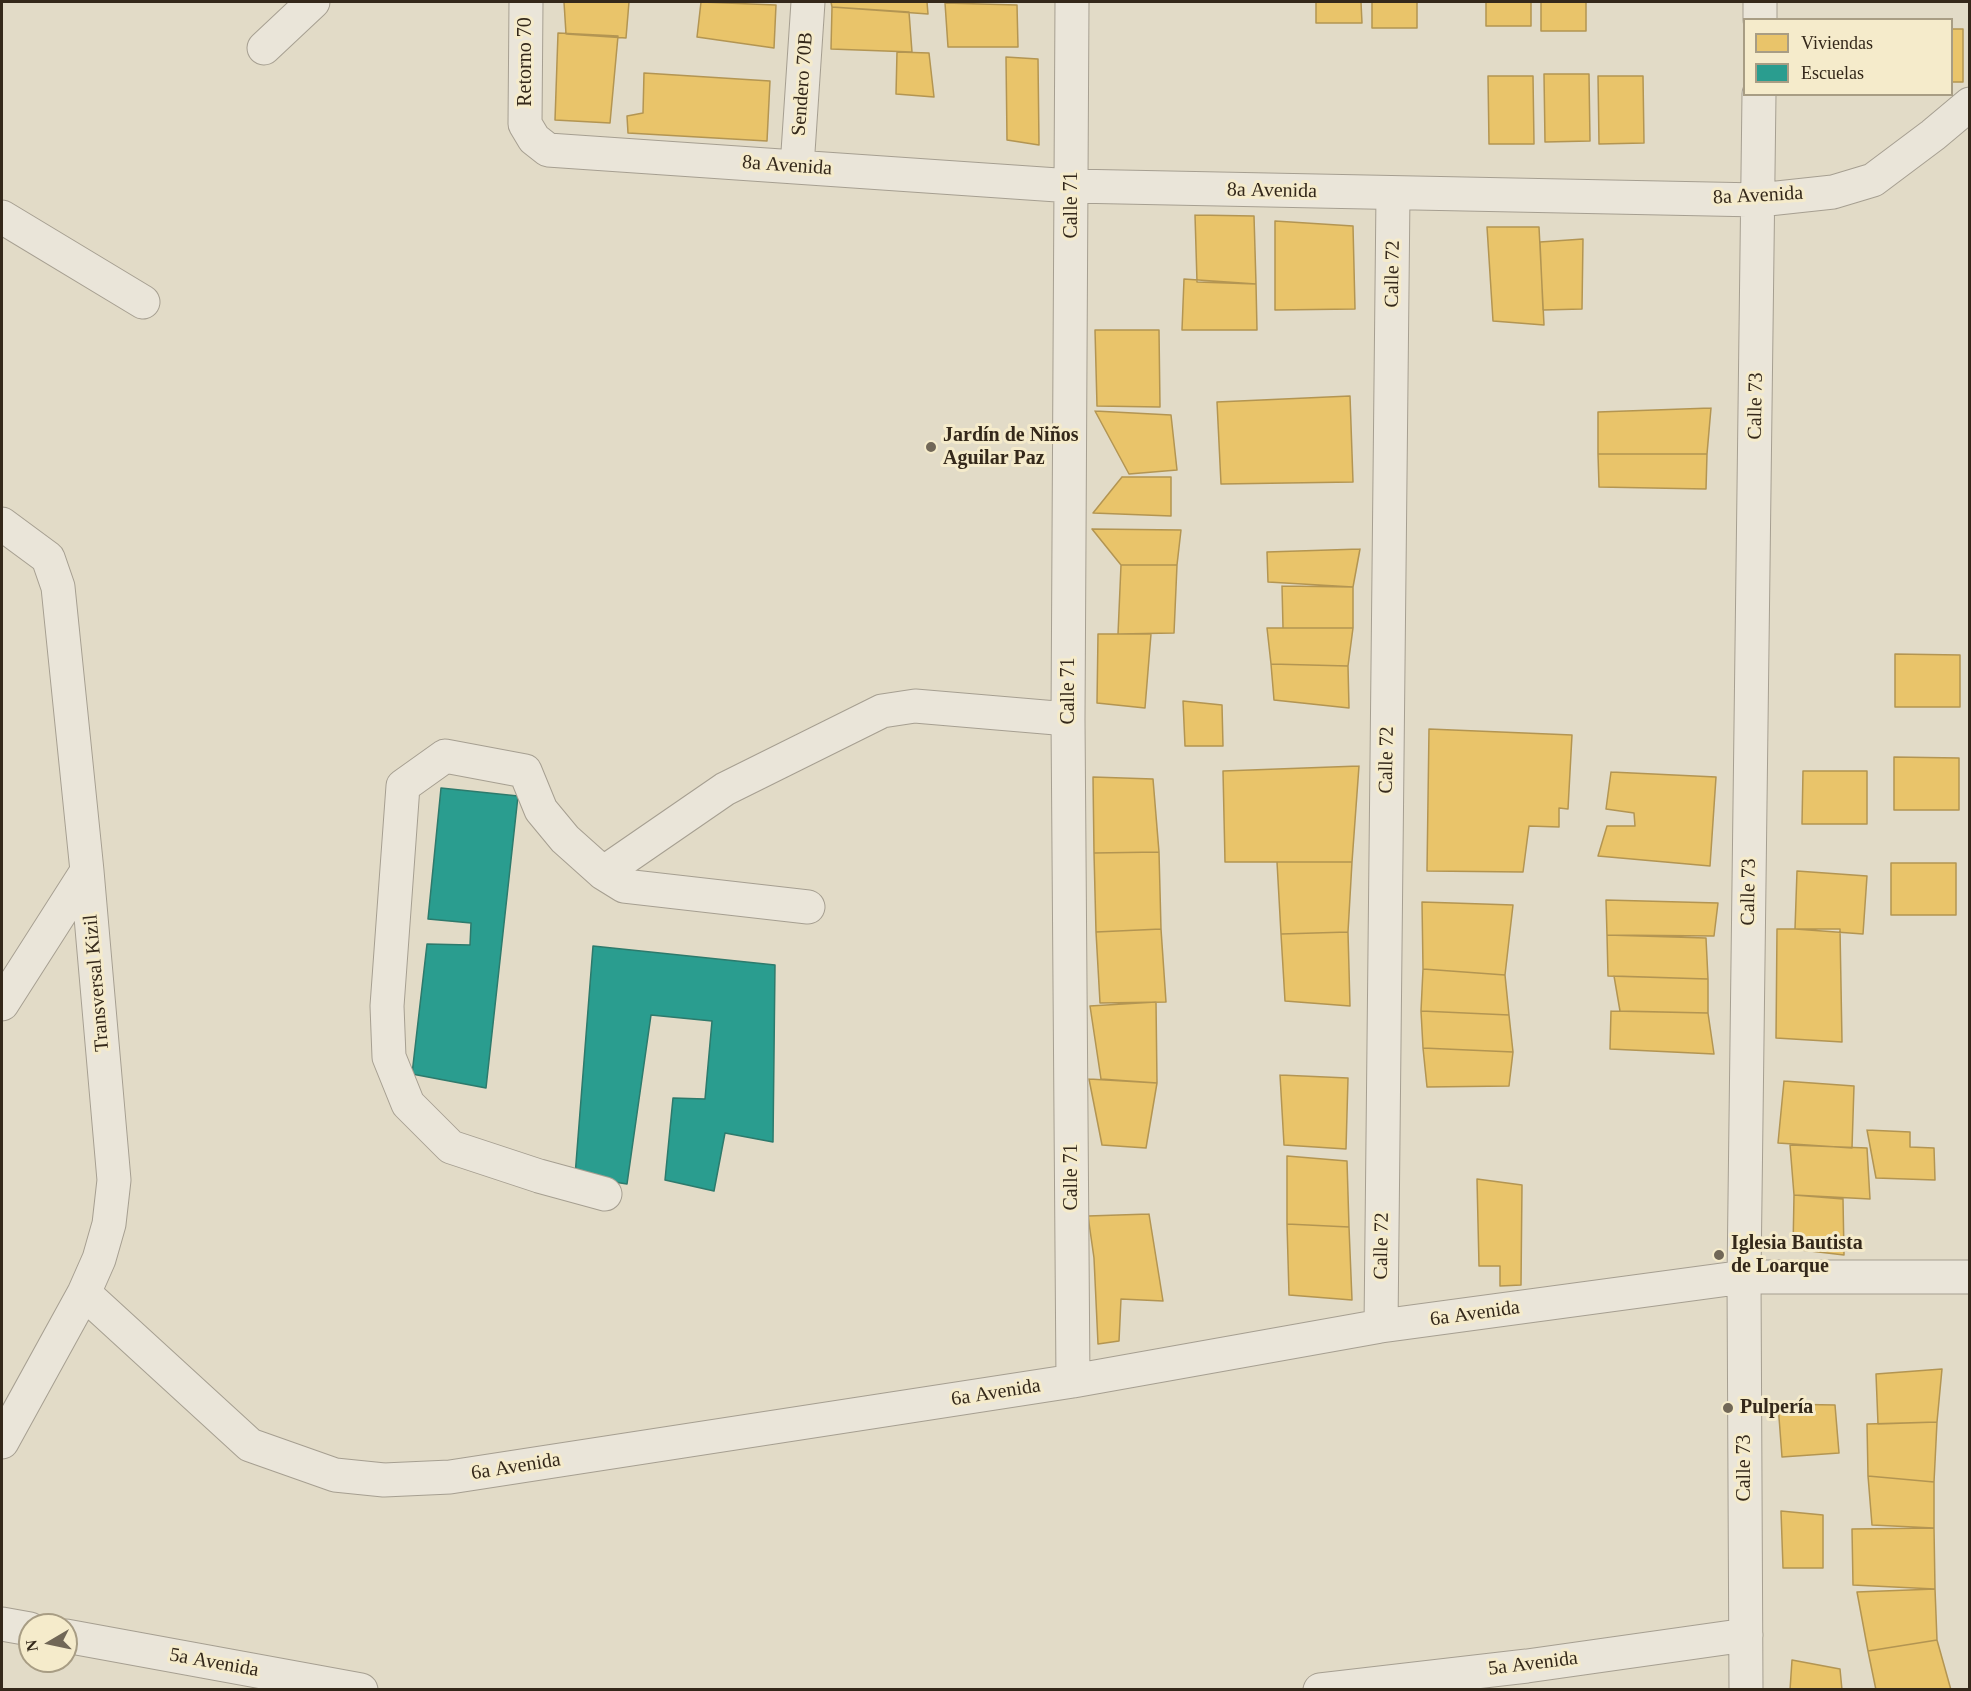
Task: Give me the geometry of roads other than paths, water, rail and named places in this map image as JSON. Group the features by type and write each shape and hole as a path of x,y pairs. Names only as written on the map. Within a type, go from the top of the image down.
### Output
{"street":[{"path":"264,48 313,2"},
{"name":"Sendero 70B","path":"797,166 808,2"},
{"name":"Calle 71","path":"1072,2 1068,719 1073,1381"},
{"path":"1760,2 1760,18"},
{"name":"Retorno 70","path":"521,3 525,124 534,139 548,150"},
{"name":"Calle 73","path":"1746,1689 1744,1277 1759,96"},
{"name":"8a Avenida","path":"548,150 1072,186 1759,200 1833,192 1873,180 1970,105"},
{"name":"Calle 72","path":"1381,1326 1394,194"},
{"path":"2,217 142,302"},
{"name":"Transversal Kizil","path":"2,524 48,558 58,587 87,871 114,1180 109,1224 99,1258 84,1293 2,1442"},
{"path":"603,873 725,789 882,711 915,706 1068,719"},
{"path":"604,1194 539,1176 451,1147 408,1104 389,1057 387,1006 403,786 445,756 525,771 541,810 565,839 603,873 624,886 808,907"},
{"path":"2,1004 87,871"},
{"name":"6a Avenida","path":"84,1293 250,1445 335,1475 384,1480 450,1477 1073,1381 1381,1326 1744,1277 1970,1277"},
{"path":"2,1624 18,1627"},
{"name":"5a Avenida","path":"1320,1689 1527,1666 1746,1635"},
{"name":"5a Avenida","path":"78,1638 362,1689"}],"place":[{"name":"Jardín de Niños Aguilar Paz","path":"931,447"},
{"name":"Iglesia Bautista de Loarque","path":"1719,1255"},
{"name":"Pulpería","path":"1728,1408"}]}
